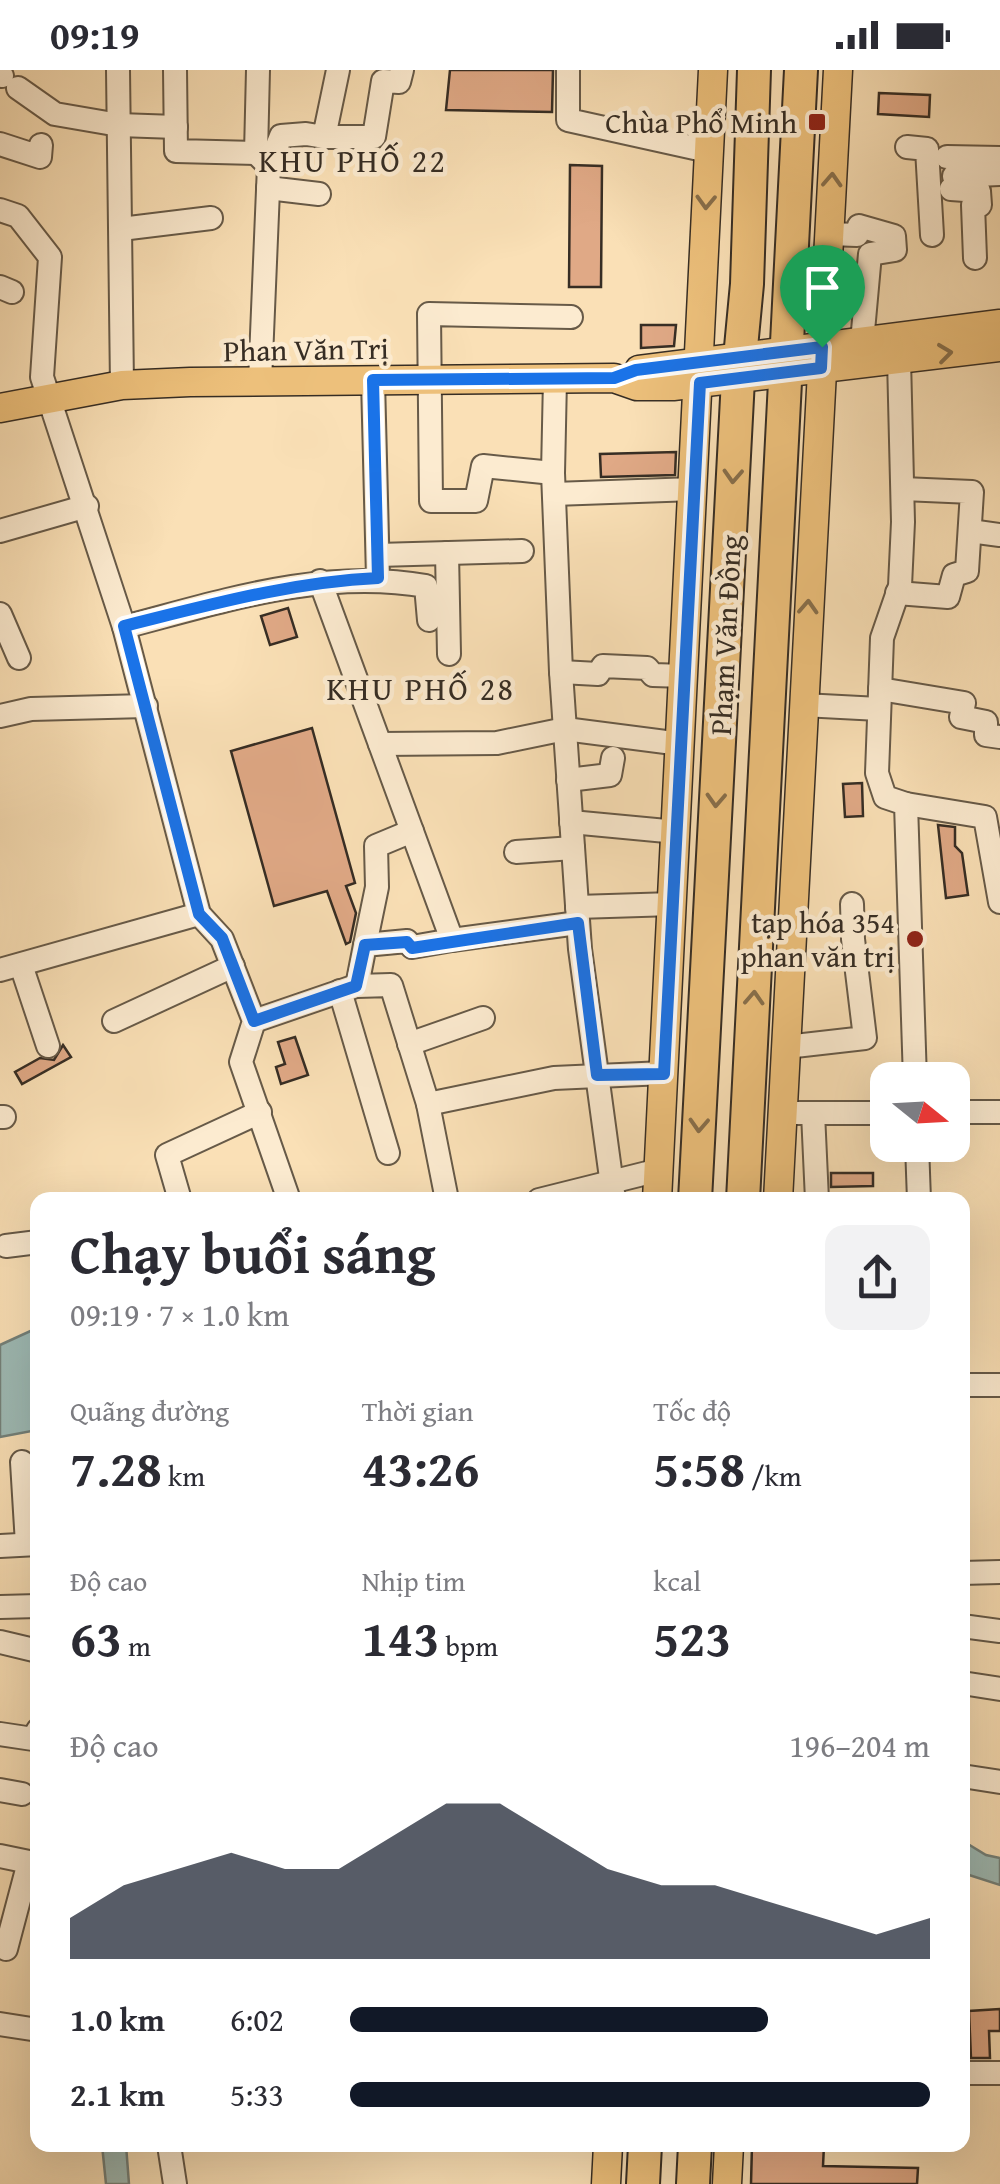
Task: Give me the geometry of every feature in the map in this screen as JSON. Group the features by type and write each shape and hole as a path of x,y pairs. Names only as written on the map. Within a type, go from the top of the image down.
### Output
{"highway":[{"name":"Phạm Văn Đồng","path":"695,1192 746,284 754,70"},
{"name":"Phạm Văn Đồng","path":"743,1192 801,70"},
{"path":"643,2184 645,2152"},
{"path":"693,2184 695,2152"}],"main road":[{"name":"Phạm Văn Đồng","path":"658,1192 713,70"},
{"path":"778,1192 838,70"},
{"name":"Phan Văn Trị","path":"822,358 862,342 1000,324"},
{"name":"Phan Văn Trị","path":"0,408 122,386 614,378 637,386 700,373 822,358 899,359 1000,346"},
{"path":"772,651 806,652"},
{"path":"606,2184 608,2152"},
{"path":"727,2184 729,2152"}],"street":[{"path":"118,70 122,386"},
{"path":"175,70 176,151 264,169 319,194"},
{"path":"258,70 264,169 260,382"},
{"path":"324,137 338,70"},
{"path":"264,169 282,136 374,137 383,81 399,82 402,70"},
{"path":"568,70 568,120 708,151"},
{"path":"7,80 55,114 119,125 176,127"},
{"path":"0,144 40,157 41,145"},
{"path":"907,148 926,149 942,189"},
{"path":"946,156 1000,158"},
{"path":"932,235 942,189 953,176 1000,174"},
{"path":"942,189 979,191 980,206 974,205 975,258"},
{"path":"0,210 18,216 50,257 42,378 124,626 199,914 222,938 254,1021 241,1062 286,1192"},
{"path":"121,229 211,218"},
{"path":"829,234 856,236 859,226 894,236 895,250 870,254 862,342"},
{"path":"571,317 429,314 431,502 476,501 483,466 554,483 694,489"},
{"path":"899,359 903,490 898,594 882,638 876,774 885,797 906,804 993,817 1000,902"},
{"path":"555,379 554,483 561,672 577,915 612,1190 659,1170"},
{"path":"373,380 378,566"},
{"path":"898,594 948,596 954,576 967,571 972,492 903,490"},
{"path":"0,532 86,506"},
{"path":"970,531 1000,535"},
{"path":"124,626 378,566 447,553 522,551"},
{"path":"447,553 450,654"},
{"path":"378,566 426,586 429,620"},
{"path":"320,581 452,940"},
{"path":"0,614 19,658"},
{"path":"561,672 598,674 603,666 648,668 653,674 685,676"},
{"path":"803,705 879,699 964,703 961,717 986,722 986,735 1000,738"},
{"path":"0,716 31,709 146,706"},
{"path":"380,744 497,743 565,729 681,744"},
{"path":"568,780 610,776 613,758"},
{"path":"906,804 915,1062"},
{"path":"571,822 677,832"},
{"path":"388,1153 348,988 365,945 376,887 376,846 412,830"},
{"path":"516,852 573,848"},
{"path":"365,945 407,942 412,948 577,915 673,904"},
{"path":"786,1048 865,1038 852,939 852,904"},
{"path":"48,1046 11,968 199,914"},
{"path":"114,1021 232,966"},
{"path":"254,1021 348,988 391,985 428,1104 445,1192"},
{"path":"410,1044 483,1018"},
{"path":"428,1104 554,1078 664,1074"},
{"path":"970,1112 1000,1111 1000,1127"},
{"path":"178,1192 167,1155 260,1112"},
{"path":"782,1113 870,1112"},
{"path":"814,1113 817,1192"},
{"path":"918,1162 919,1192"},
{"path":"6,1246 30,1243"},
{"path":"970,1386 1000,1385"},
{"path":"22,1462 30,1528"},
{"path":"0,1546 30,1544"},
{"path":"970,1572 1000,1572"},
{"path":"0,1607 30,1606"},
{"path":"970,1627 1000,1631"},
{"path":"0,1642 30,1649"},
{"path":"970,1684 1000,1689"},
{"path":"0,1734 30,1739"},
{"path":"970,1777 1000,1782"},
{"path":"0,1856 29,1862 6,1949"},
{"path":"0,2024 30,2029"},
{"path":"970,2073 1000,2073"},
{"path":"171,2152 175,2184"}],"water":[{"path":"30,1331 30,1431 0,1437 0,1345"},
{"path":"970,1845 1000,1858 1000,1885 970,1875"},
{"path":"103,2152 127,2152 129,2184 106,2184"}],"building":[{"path":"450,70 553,70 552,112 446,110"},
{"path":"879,93 930,95 929,117 878,114"},
{"path":"570,165 602,166 601,287 569,287"},
{"path":"641,325 676,325 674,346 641,348"},
{"path":"676,452 675,475 601,477 600,454"},
{"path":"288,608 297,637 270,645 261,616"},
{"path":"312,728 355,883 346,886 356,913 350,942 346,944 327,891 274,906 231,751"},
{"path":"862,783 863,816 845,817 843,784"},
{"path":"938,825 955,827 955,846 962,853 968,895 946,898"},
{"path":"295,1037 308,1075 281,1084 276,1067 285,1064 278,1042"},
{"path":"63,1045 71,1057 22,1084 15,1072 40,1058 54,1060"},
{"path":"831,1173 873,1173 873,1186 831,1187"},
{"path":"1000,2009 1000,2031 989,2031 990,2058 971,2058 970,2011"},
{"path":"752,2152 824,2152 823,2166 918,2168 917,2184 751,2184"}],"place":[{"name":"Chùa Phổ Minh","path":"817,122"},
{"name":"tạp hóa 354 phan văn trị","path":"915,939"}],"district":[{"name":"KHU PHỐ 22","path":"353,160"},
{"name":"KHU PHỐ 28","path":"421,688"}],"route":[{"path":"822,347 821,368 700,383 664,1074 597,1075 578,923 412,948 407,942 365,945 356,986 254,1021 222,938 208,928 199,914 124,626 274,589 320,581 378,578 373,380 614,378 636,370 822,347"}]}
